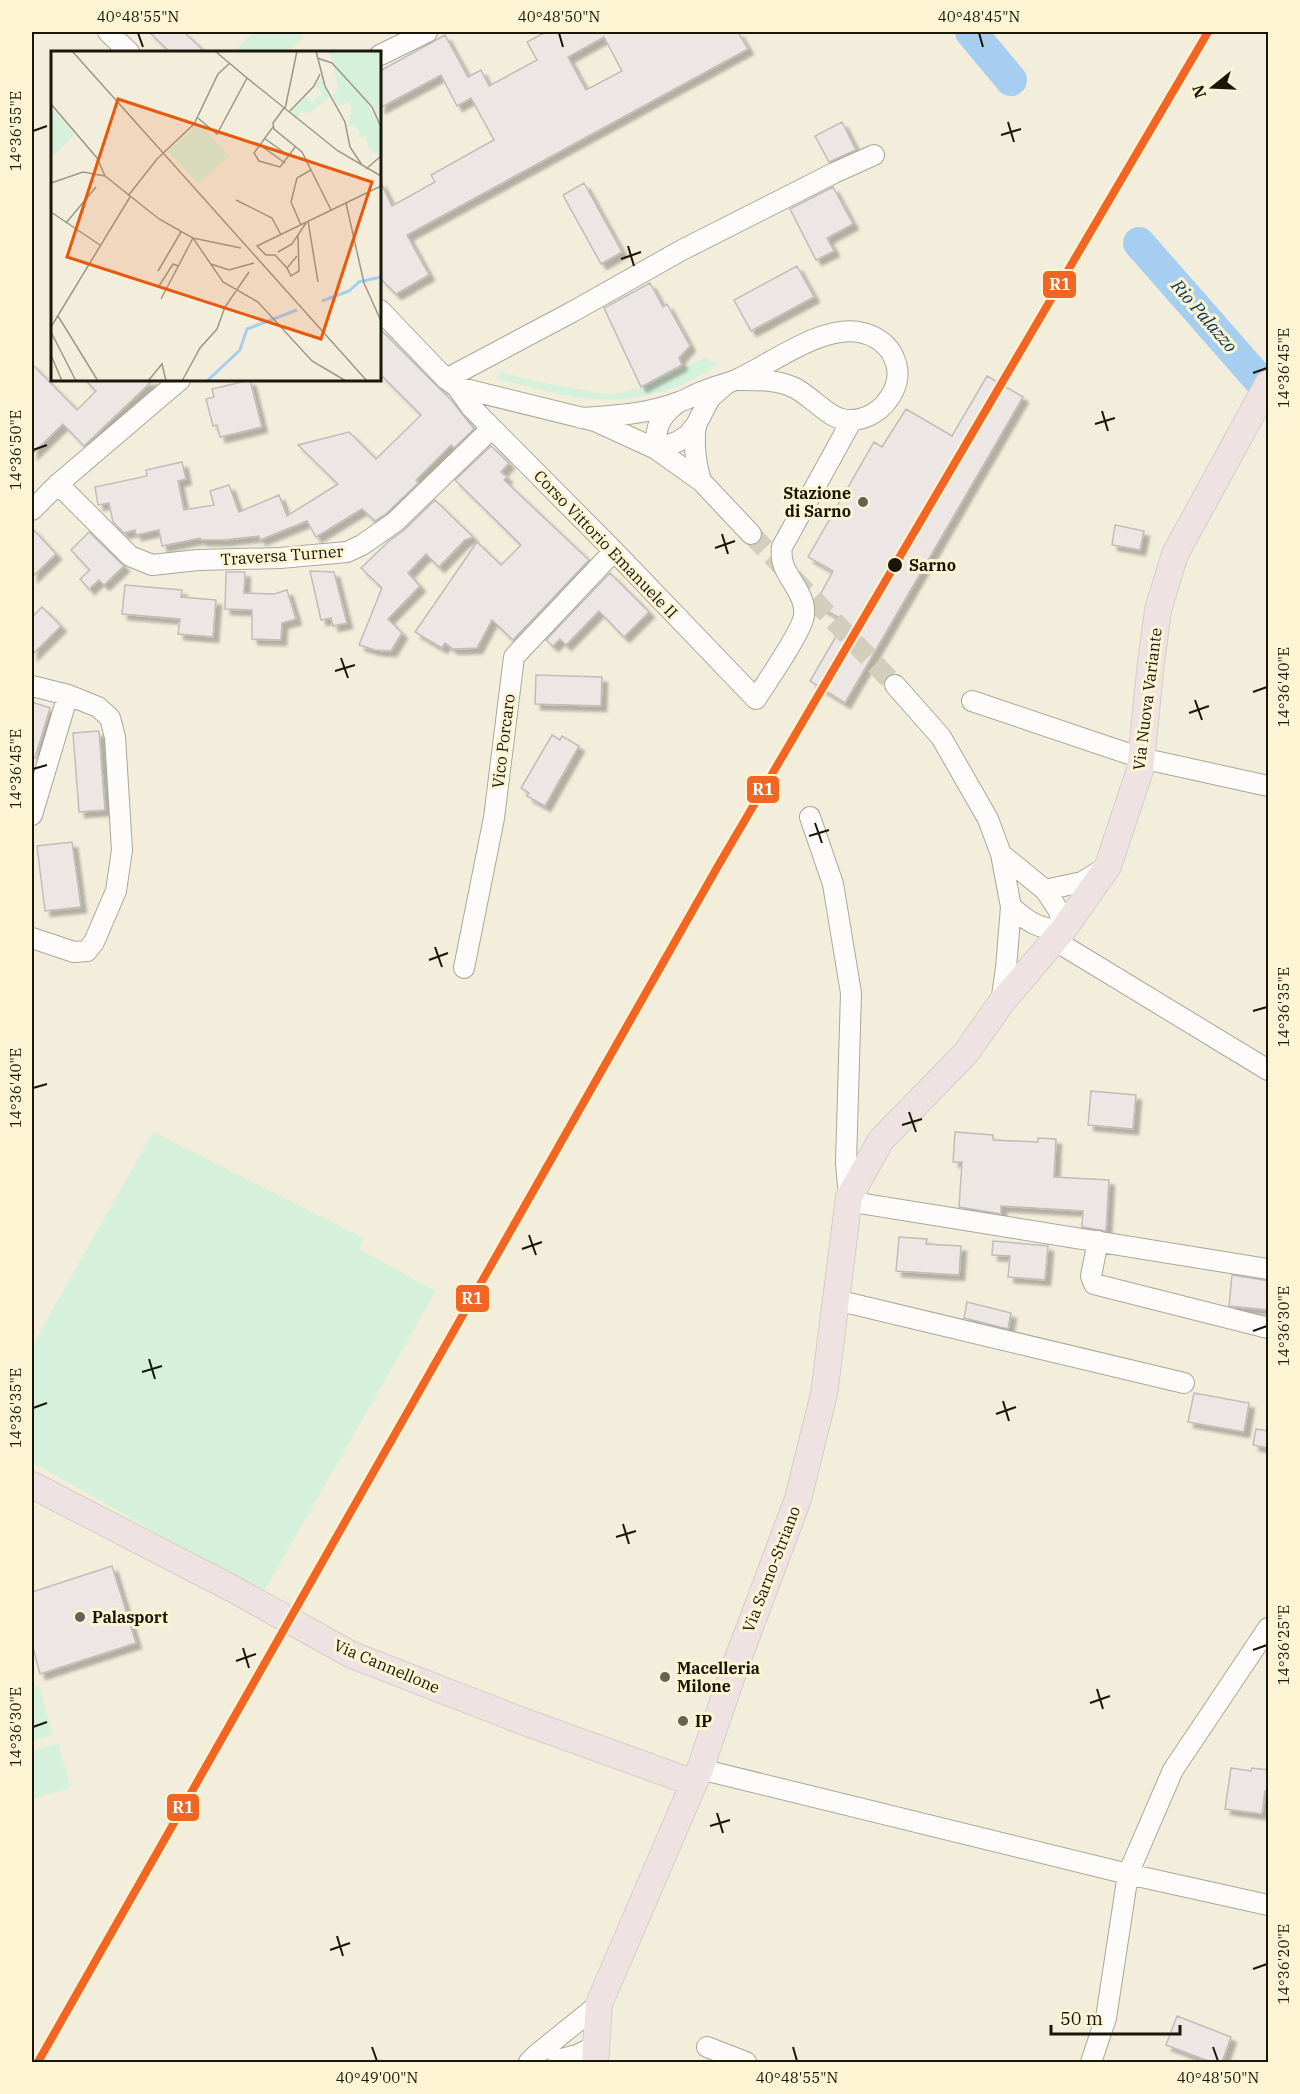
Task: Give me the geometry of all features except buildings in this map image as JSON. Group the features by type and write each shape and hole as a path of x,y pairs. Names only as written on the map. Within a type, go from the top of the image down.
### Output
{"main road":[{"name":"Via Nuova Variante","path":"849,1197 881,1140 966,1053 1001,1003 1058,935 1108,866 1140,770 1158,610 1175,554 1213,481 1269,384"},
{"name":"Via Sarno-Striano","path":"596,2054 599,2004 697,1776 798,1499 824,1394 849,1197"},
{"name":"Via Cannellone","path":"32,1485 233,1589 352,1655 525,1722 697,1776"}],"street":[{"path":"108,32 128,51"},
{"path":"381,54 426,32"},
{"path":"452,383 682,250 874,155"},
{"name":"Corso Vittorio Emanuele II","path":"381,311 452,383 471,407 615,551 756,699 799,629 805,613 800,594 782,565 780,557 782,547 852,420"},
{"path":"656,449 655,434 659,421 663,414 678,403 731,382 831,332 844,330 865,333 879,340 891,351 898,373 896,385 879,411 861,419 852,420 833,416 796,389 772,380 731,382 710,398 688,435 677,442 656,449"},
{"path":"32,510 58,484 179,381"},
{"path":"452,383 609,426 656,449 701,481 751,534"},
{"name":"Traversa Turner","path":"58,484 130,556 152,565 198,560 280,558 347,552 362,545 395,522 493,429 510,400"},
{"path":"581,418 621,416 678,403"},
{"path":"696,424 695,461 701,481"},
{"name":"Vico Porcaro","path":"464,968 494,818 514,657 615,551"},
{"path":"895,685 941,737 988,819 1001,854 1011,907 1001,1003"},
{"path":"32,686 68,695 98,707 110,718 116,737 122,850 116,891 94,942 87,951 74,952 32,938"},
{"path":"32,815 68,695"},
{"path":"972,701 1141,758 1269,786"},
{"path":"810,818 834,884 850,993 846,1163 849,1197 865,1204 1269,1269"},
{"path":"1001,854 1045,890 1059,911 1058,935"},
{"path":"1045,890 1082,882 1108,866"},
{"path":"1011,907 1030,924 1048,929 1058,935 1269,1070"},
{"path":"1098,1241 1091,1276 1094,1284 1269,1328"},
{"path":"836,1300 1184,1383"},
{"path":"1091,2062 1107,2018 1128,1874 1173,1770 1269,1628"},
{"path":"697,1776 1269,1905"},
{"path":"532,2059 599,2004"},
{"path":"557,2038 569,2036 581,2038 596,2054"},
{"path":"707,2047 746,2062"},
{"path":"532,2059 564,2061 577,2055 596,2054"}],"green space":[{"path":"254,32 298,32 304,37 289,51 234,51"},
{"path":"707,356 710,361 722,362 681,385 633,398 610,400 567,395 497,379 500,372 607,394 620,393 635,388 639,390"},
{"path":"153,1132 364,1238 359,1249 436,1291 263,1593 32,1462 32,1346"},
{"path":"39,1685 53,1735 32,1741 32,1687"},
{"path":"58,1743 71,1788 32,1799 32,1751"}],"waterway":[{"name":"Rio Palazzo","path":"971,32 1011,80"},
{"name":"Rio Palazzo","path":"1139,243 1268,390"}],"tunnel":[{"path":"751,534 895,685"}],"transit line":[{"name":"R1","path":"38,2062 718,866 1208,32"}],"place":[{"name":"Stazione di Sarno","path":"863,502"},
{"name":"Sarno","path":"895,565"},
{"name":"Palasport","path":"80,1617"},
{"name":"Macelleria Milone","path":"665,1677"},
{"name":"IP","path":"683,1721"}]}
